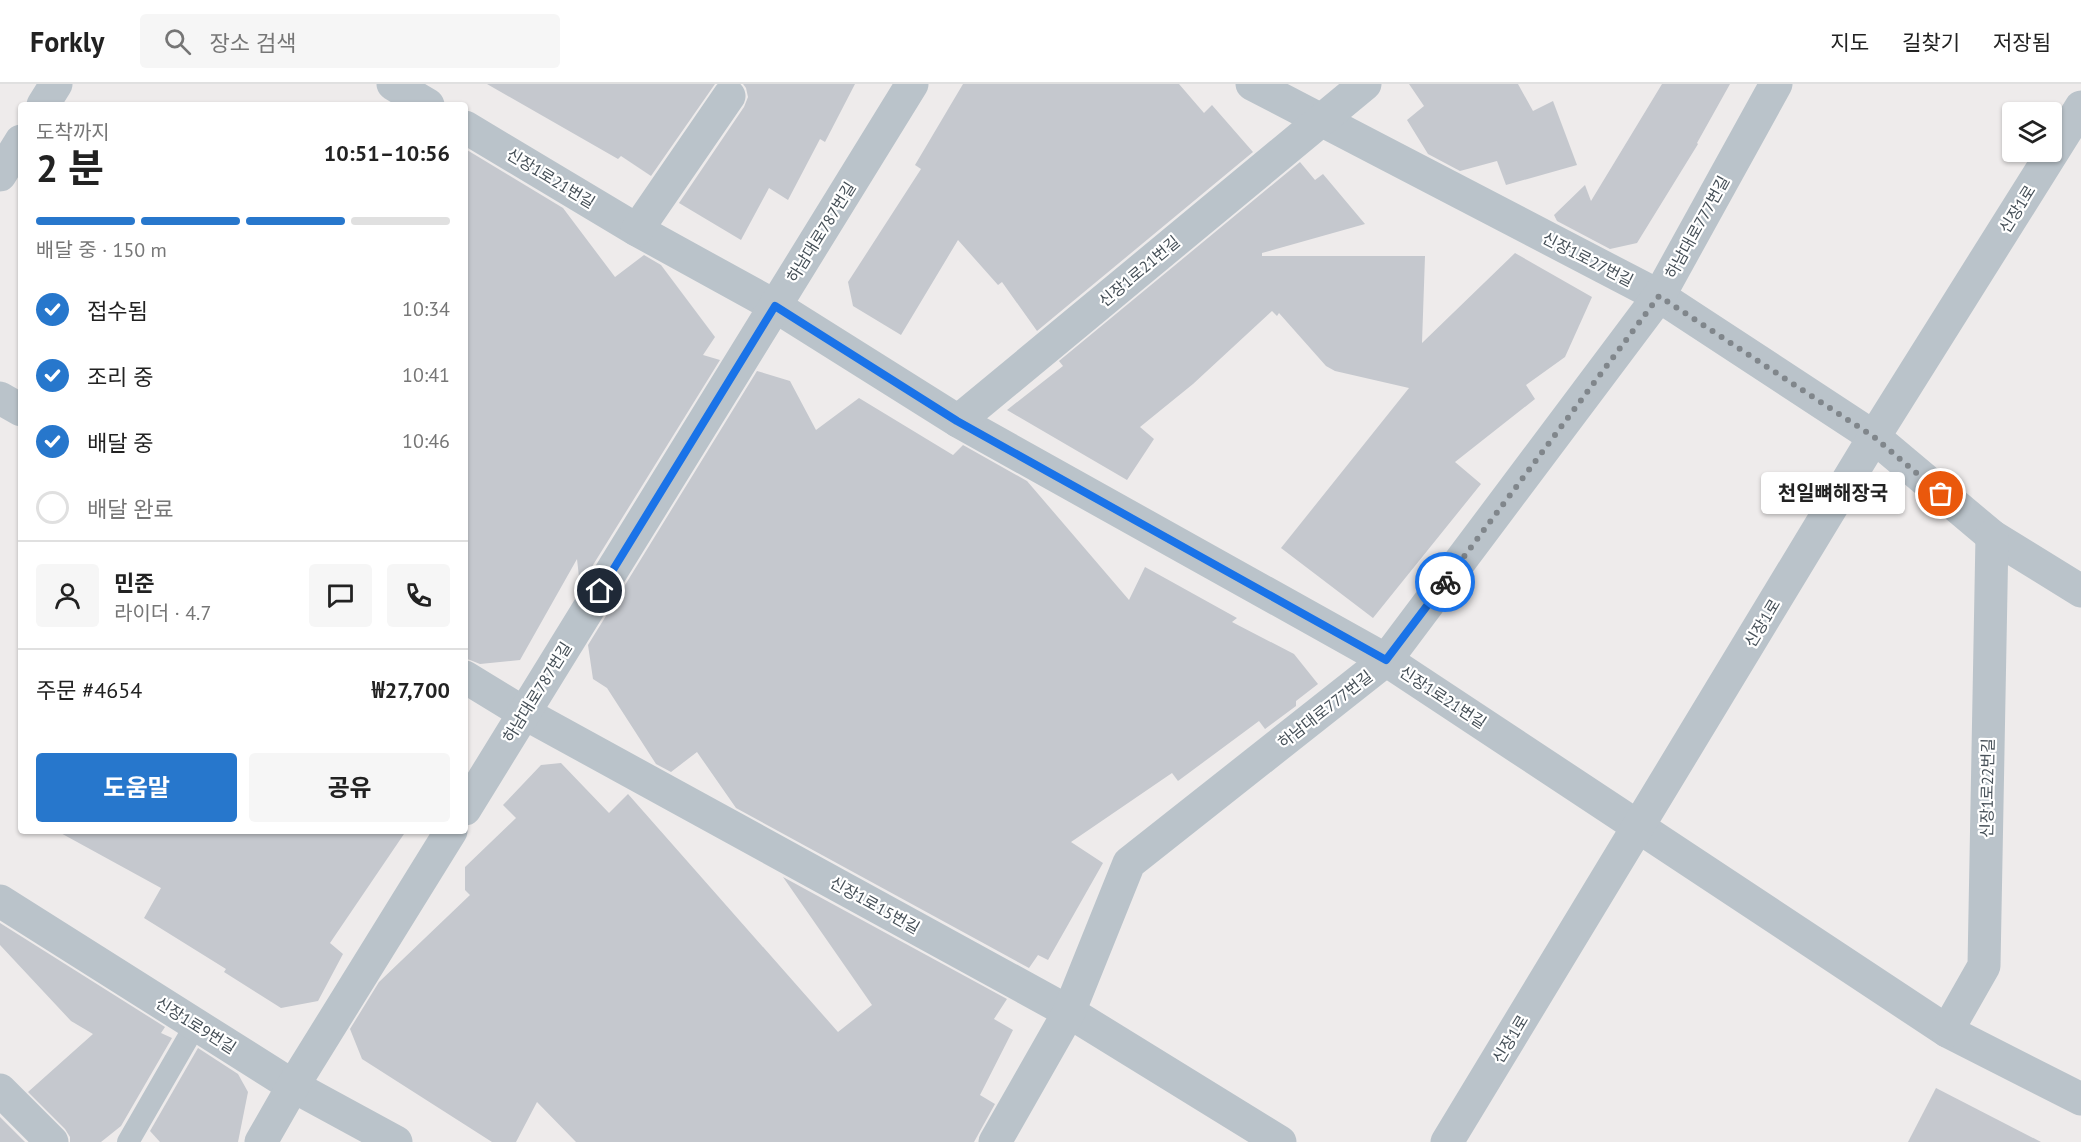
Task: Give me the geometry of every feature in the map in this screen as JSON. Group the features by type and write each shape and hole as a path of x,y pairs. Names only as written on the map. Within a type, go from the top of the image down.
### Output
{"street":[{"path":"45,102 56,84"},
{"path":"393,84 423,102"},
{"name":"하남대로787번길","path":"468,804 912,84"},
{"name":"신장1로27번길","path":"1252,84 1659,296 1874,437 1992,536 2081,591"},
{"path":"1321,121 1365,84"},
{"name":"하남대로777번길","path":"996,1142 1069,1012 1129,863 1386,660 1659,296 1776,84"},
{"path":"637,230 729,96"},
{"name":"신장1로","path":"1447,1142 1874,437 2081,106"},
{"name":"신장1로21번길","path":"957,421 1321,121"},
{"name":"신장1로21번길","path":"468,129 637,230 775,306 957,421 1386,660 1639,826"},
{"path":"0,175 18,146"},
{"path":"0,398 18,408"},
{"name":"신장1로22번길","path":"1947,1031 1984,966 1992,536"},
{"name":"신장1로15번길","path":"468,680 524,713 1069,1012 1280,1142"},
{"path":"1639,826 1947,1031 2081,1099"},
{"path":"261,1142 293,1086 449,834"},
{"name":"신장1로9번길","path":"0,901 293,1086 396,1142"},
{"path":"0,1090 52,1142"}],"lane":[{"path":"128,1142 196,1024"}],"building":[{"path":"487,84 715,84 651,176 621,156 618,159"},
{"path":"743,84 855,84 825,142 820,139 788,200 769,188 741,240 679,203 744,107 748,97"},
{"path":"963,84 1179,84 1204,113 1212,105 1253,152 1037,331 1002,282 998,285 958,240 901,335 853,306 848,282 921,169 915,165"},
{"path":"1409,84 1518,84 1533,111 1553,101 1577,165 1506,185 1497,161 1460,171 1428,154 1407,120 1424,106"},
{"path":"1662,84 1730,84 1698,144 1637,243 1610,249 1557,221 1554,215 1585,185 1591,201"},
{"path":"468,151 563,208 615,277 644,255 661,265 715,337 703,355 720,360 580,586 577,559 520,660 480,664 468,659"},
{"path":"1300,162 1315,180 1323,174 1365,224 1262,253 1262,256 1425,256 1422,343 1515,253 1592,297 1565,357 1526,385 1535,399 1455,462 1481,484 1373,618 1281,548 1409,388 1335,371 1326,366 1279,313 1277,316 1272,311 1193,384 1140,427 1154,439 1127,480 1007,410 1063,366 1059,361"},
{"path":"757,371 790,381 816,430 859,398 953,455 963,445 1027,481 1129,600 1145,567 1237,618 1232,622 1294,654 1318,684 1296,701 1296,706 1265,729 1259,721 1178,781 1172,773 1071,842 1103,863 1048,960 1038,955 1029,968 736,808 697,752 671,772 656,764 607,688 593,679 588,645"},
{"path":"561,763 609,813 628,794 838,1032 872,1005 783,877 1007,999 994,1019 1013,1030 980,1095 995,1104 974,1142 576,1142 537,1102 516,1142 492,1142 362,1059 350,1029 379,982 470,895 465,890 465,867 516,818 503,805 541,765"},
{"path":"62,834 404,834 330,943 343,954 318,1001 281,1008 224,972 226,969 144,918 161,888"},
{"path":"0,923 165,1027 161,1033 172,1038 121,1126 101,1142 70,1142 65,1129 28,1092 93,1034 71,1021 0,945"},
{"path":"198,1048 238,1074 248,1092 238,1142 160,1142 150,1131"},
{"path":"1936,1088 2041,1142 1908,1142"},
{"path":"0,1117 25,1142 0,1142"}],"way so far":[{"path":"1445,582 1659,296 1874,437 1941,494"}],"place":[{"name":"천일뼈해장국","path":"1941,494"}],"route":[{"path":"600,591 775,306 957,421 1386,660 1445,582"}]}
